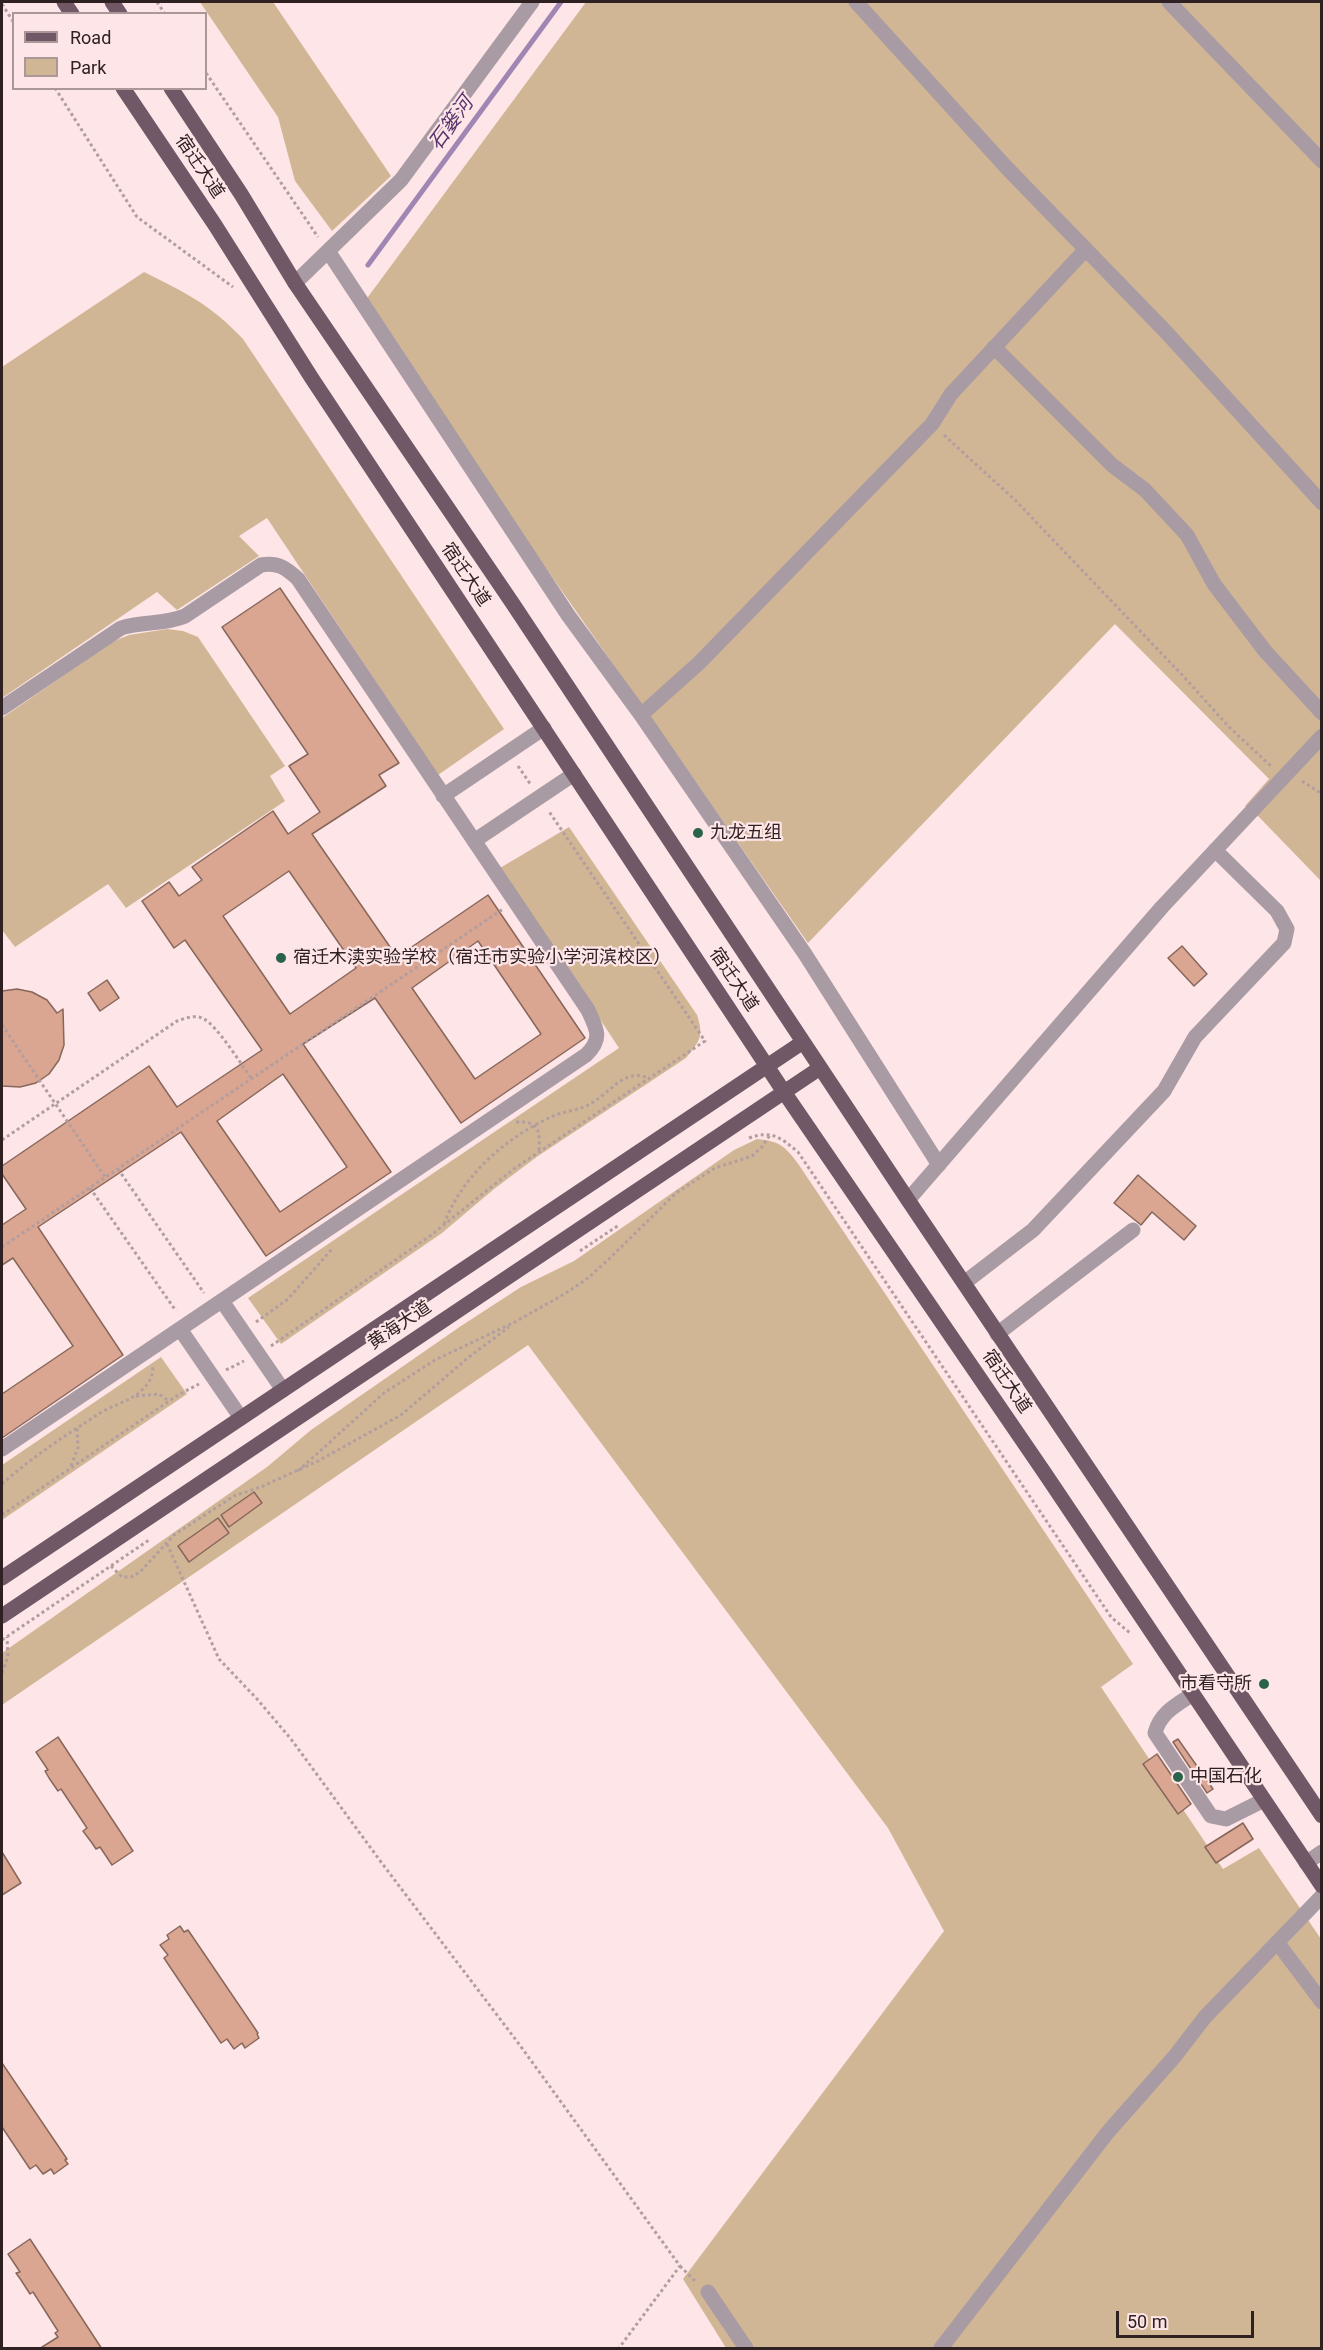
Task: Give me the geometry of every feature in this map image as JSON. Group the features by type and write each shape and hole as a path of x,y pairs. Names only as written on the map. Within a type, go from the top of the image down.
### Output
{"main road":[{"name":"宿迁大道","path":"124,90 215,225 310,377 784,1092 1322,1886"},
{"name":"宿迁大道","path":"172,90 241,194 295,283 513,604 908,1200 1322,1816"},
{"name":"黄海大道","path":"2,1578 803,1042"},
{"name":"黄海大道","path":"2,1616 820,1068"}],"street":[{"path":"295,283 401,180 532,2"},
{"path":"856,2 1006,167 1166,332 1322,503"},
{"path":"1169,2 1322,161"},
{"path":"640,715 699,663 932,424 951,394 1086,249"},
{"path":"327,251 568,615 805,954 939,1165"},
{"path":"994,347 1112,465 1145,490 1187,535 1214,584 1265,651 1322,712"},
{"path":"2,708 120,628 134,624 172,621 184,616 261,565 274,563 286,568 298,579 588,1010 598,1036 595,1047 586,1055 2,1449"},
{"path":"443,796 543,728"},
{"path":"908,1200 1154,916 1322,736"},
{"path":"474,841 574,774"},
{"path":"964,1283 1033,1230 1123,1135 1164,1091 1196,1037 1284,944 1287,929 1277,911 1215,850"},
{"path":"998,1334 1133,1230"},
{"path":"217,1304 242,1331 283,1390"},
{"path":"183,1327 241,1418"},
{"path":"1193,1694 1167,1710 1157,1724 1155,1733 1211,1816 1226,1820 1264,1800"},
{"path":"1306,1863 1322,1852"},
{"path":"941,2349 1108,2132 1205,2017 1322,1896"},
{"path":"1277,1942 1322,2002"},
{"path":"708,2292 746,2349"}],"path":[{"path":"2,4 12,20"},
{"path":"207,74 327,251"},
{"path":"57,90 137,217 233,287"},
{"path":"932,424 1015,500 1229,727 1283,777 1306,782 1322,794"},
{"path":"2,1247 514,901"},
{"path":"2,1140 177,1021 192,1016 204,1018 214,1028 251,1079"},
{"path":"2,1025 105,1177"},
{"path":"443,1226 460,1189 489,1159 515,1138 553,1116 583,1108 626,1078 640,1074 648,1078"},
{"path":"515,1122 535,1125 539,1131 539,1152"},
{"path":"746,1138 763,1133 780,1138 798,1152 1111,1617 1136,1638"},
{"path":"297,1471 377,1400 409,1376 453,1351 515,1322 588,1278 676,1193 715,1168 752,1156 770,1135"},
{"path":"118,1169 217,1304"},
{"path":"90,1188 183,1327"},
{"path":"580,1251 627,1220"},
{"path":"242,1331 288,1299 338,1243"},
{"path":"111,1566 122,1577 131,1577 140,1572 174,1536 234,1496 297,1471 374,1432 401,1415 469,1357 515,1322"},
{"path":"2,1484 23,1466 77,1428 134,1396 150,1381 153,1372 152,1348"},
{"path":"134,1396 159,1394 169,1401"},
{"path":"70,1468 78,1448 77,1428"},
{"path":"2,1640 150,1539"},
{"path":"167,1544 219,1659 291,1739 519,2044 680,2266 708,2292"},
{"path":"2,1673 8,1657 7,1637"},
{"path":"619,2349 680,2266"}],"green space":[{"path":"200,2 273,2 391,176 332,231 295,181 278,117"},
{"path":"586,2 1321,2 1321,881 1259,817 1245,806 1269,779 1115,624 808,943 362,305"},
{"path":"144,272 197,300 220,317 243,339 504,729 438,775 267,518 239,536 259,556 177,610 157,592 2,698 2,367"},
{"path":"167,629 183,631 198,637 285,766 270,776 285,801 126,908 108,884 15,947 2,930 2,718 112,642 129,635"},
{"path":"569,827 697,1015 700,1033 697,1042 686,1058 538,1156 442,1233 281,1344 248,1298 619,1048 500,868"},
{"path":"757,1139 771,1141 782,1146 799,1165 1133,1664 1101,1687 1223,1869 1259,1848 1321,1939 1321,2348 726,2348 683,2279 944,1931 888,1828 528,1345 2,1705 2,1653 267,1467 311,1430 461,1326 521,1287 574,1261 734,1150"},
{"path":"161,1357 187,1394 2,1520 2,1465"}],"building":[{"path":"280,588 399,763 379,775 386,786 312,834 397,957 488,895 585,1038 461,1123 375,998 303,1044 391,1172 266,1256 181,1132 38,1227 123,1355 2,1438 2,1394 73,1346 13,1258 2,1265 2,1225 26,1209 2,1174 2,1166 149,1066 177,1107 262,1050 185,940 174,948 142,901 169,882 179,896 202,880 192,867 273,811 288,834 320,812 289,766 308,754 222,627","holes":["289,871 356,968 290,1014 223,916","478,941 541,1034 475,1079 412,988","283,1074 347,1167 280,1212 217,1121"]},
{"path":"1182,946 1207,974 1194,986 1168,958"},
{"path":"107,980 119,998 100,1011 88,993"},
{"path":"17,989 32,992 47,1000 57,1013 63,1009 64,1045 59,1060 49,1074 36,1083 20,1087 2,1086 2,991"},
{"path":"1138,1175 1196,1226 1184,1240 1152,1212 1141,1225 1114,1203"},
{"path":"254,1492 262,1503 229,1527 221,1515"},
{"path":"218,1518 229,1533 189,1562 178,1546"},
{"path":"58,1737 133,1851 112,1865 100,1847 96,1849 83,1831 87,1828 61,1789 58,1791 49,1778 45,1771 48,1770 36,1752"},
{"path":"1178,1739 1213,1789 1207,1793 1173,1742"},
{"path":"1157,1754 1191,1804 1178,1814 1143,1764"},
{"path":"1243,1823 1253,1839 1216,1863 1205,1847"},
{"path":"2,1852 21,1883 2,1895"},
{"path":"180,1926 184,1932 188,1930 258,2033 259,2038 245,2048 242,2043 234,2049 227,2039 221,2043 164,1958 168,1955 160,1945 169,1939 167,1935"},
{"path":"2,2063 67,2159 65,2160 68,2164 54,2174 51,2169 43,2174 36,2165 30,2169 2,2127"},
{"path":"30,2239 102,2349 39,2349 58,2337 55,2333 58,2331 33,2292 30,2294 16,2273 20,2272 8,2254"}],"waterway":[{"name":"石篓河","path":"368,265 561,2"}],"place":[{"name":"九龙五组","path":"698,833"},
{"name":"宿迁木渎实验学校（宿迁市实验小学河滨校区）","path":"281,958"},
{"name":"市看守所","path":"1264,1684"},
{"name":"中国石化","path":"1178,1777"}]}
